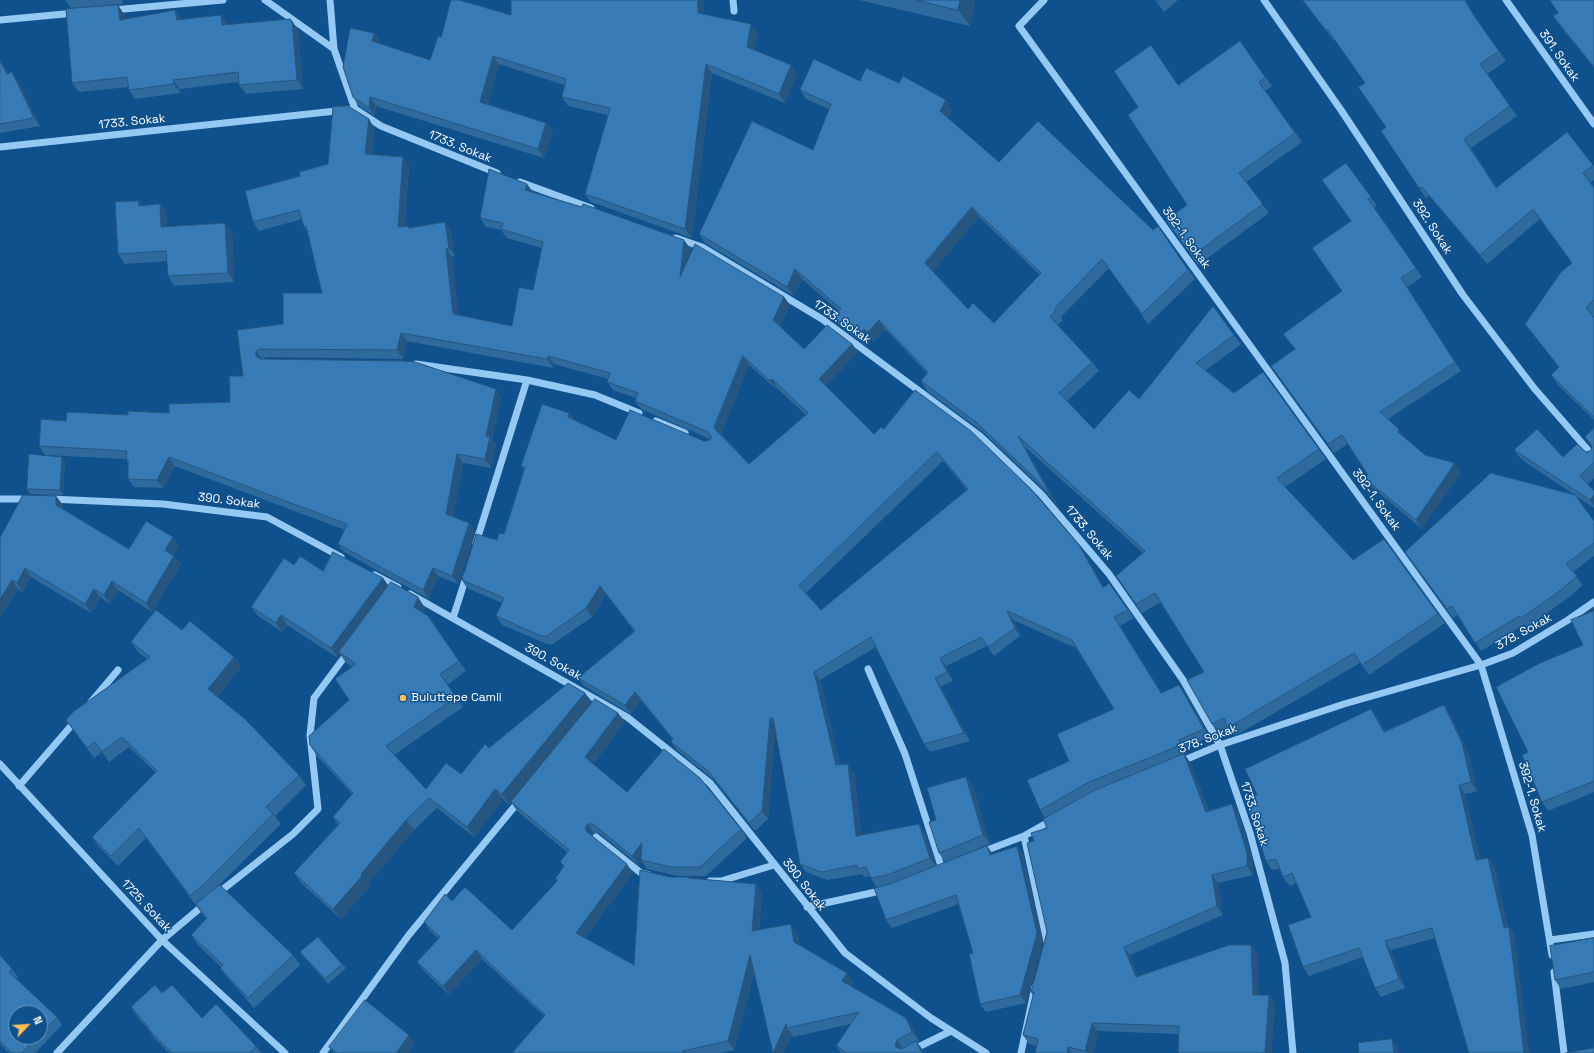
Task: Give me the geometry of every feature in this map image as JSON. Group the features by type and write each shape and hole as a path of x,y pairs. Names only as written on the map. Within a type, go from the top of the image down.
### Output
{"street":[{"path":"103,11 223,0"},
{"path":"264,0 334,49"},
{"path":"330,0 334,49 355,109"},
{"path":"734,0 734,11"},
{"name":"392-1. Sokak","path":"1044,0 1019,26 1481,665 1532,835 1550,940 1564,1053"},
{"name":"392. Sokak","path":"1264,0 1341,110 1463,294 1534,388 1594,457"},
{"name":"391. Sokak","path":"1506,0 1594,124"},
{"path":"0,20 80,13"},
{"name":"1733. Sokak","path":"0,147 355,109 381,126 502,175"},
{"path":"516,181 598,210"},
{"name":"1733. Sokak","path":"672,236 702,247 822,319 980,436 1042,494 1109,574 1183,680 1220,745 1250,833 1285,963 1293,1053"},
{"path":"410,364 527,380 595,395 690,436"},
{"path":"474,551 527,380"},
{"name":"390. Sokak","path":"0,499 40,499 163,504 267,517 349,561"},
{"path":"453,618 470,566"},
{"name":"390. Sokak","path":"370,572 627,717 710,783 844,953 931,1018 986,1053"},
{"path":"392,592 397,586"},
{"name":"378. Sokak","path":"1169,766 1220,745 1344,704 1481,665 1513,654 1594,602"},
{"path":"57,1053 162,940 293,834 318,809 310,736 314,698 356,642"},
{"path":"868,668 905,754 942,869"},
{"path":"19,786 118,670"},
{"path":"596,707 601,701"},
{"name":"1725. Sokak","path":"0,764 162,940 286,1053"},
{"path":"323,1053 408,936 525,794"},
{"path":"976,855 1024,836 1057,817"},
{"path":"1024,836 1048,940 1046,948"},
{"path":"596,837 641,873 656,876"},
{"path":"699,881 721,881 774,865"},
{"path":"807,907 894,888"},
{"path":"1550,940 1594,934"},
{"path":"1021,1053 1030,1007 1038,977"},
{"path":"906,1053 952,1031"}],"building":[{"path":"451,0 459,0 511,15 511,0 698,0 698,13 751,24 747,47 791,65 779,94 706,64 685,229 585,194 610,108 562,97 566,79 493,56 480,102 546,123 538,149 370,97 369,108 353,97 343,67 350,28 374,33 372,41 430,60 438,36 441,37"},
{"path":"917,0 960,0 958,10"},
{"path":"1303,0 1465,0 1474,16 1499,51 1480,64 1510,106 1464,139 1496,188 1567,132 1593,165 1583,173 1594,188 1594,300 1586,307 1594,318 1594,417 1551,375 1559,367 1525,324 1561,272 1572,263 1533,209 1480,255 1422,187 1419,188 1381,131 1386,127 1358,87 1365,83 1327,29 1326,30"},
{"path":"1550,0 1594,0 1594,67 1553,16 1558,13"},
{"path":"118,5 120,20 175,10 177,20 221,15 222,25 290,19 292,21 297,80 239,85 238,72 173,80 174,84 129,90 127,77 72,83 66,9"},
{"path":"1240,41 1265,77 1259,82 1295,133 1239,173 1263,204 1192,256 1166,220 1187,205 1128,115 1138,107 1114,71 1151,45 1178,85"},
{"path":"814,59 860,81 866,68 899,83 903,76 946,100 940,111 999,162 1038,121 1153,230 1158,226 1188,270 1142,314 1102,259 1055,308 1056,310 1050,317 1092,362 1059,393 1094,429 1129,390 1139,399 1213,306 1234,335 1196,363 1234,393 1263,372 1319,449 1277,478 1353,560 1384,539 1438,614 1362,665 1354,653 1234,724 1227,726 1224,718 1212,724 1187,680 1204,672 1155,593 1136,604 1116,576 1145,551 1018,436 1052,498 1038,481 977,423 921,381 928,372 879,320 868,332 864,329 859,335 833,317 841,309 795,269 787,287 699,234 752,121 813,150 831,104 800,90","holes":["972,207 1041,273 994,323 973,303 968,309 925,263"]},
{"path":"0,61 7,74 12,72 34,118 0,124"},
{"path":"348,106 369,119 365,154 403,157 398,227 408,226 409,228 445,222 449,248 446,249 453,314 512,326 519,287 533,290 543,242 501,229 503,223 480,218 489,169 527,184 525,190 582,207 583,204 684,240 680,277 695,244 784,297 773,320 804,349 827,325 852,344 819,379 874,434 881,427 884,429 915,390 971,431 1031,489 1079,545 1103,588 1109,583 1128,610 1114,617 1161,693 1179,685 1204,729 1179,740 1181,745 1089,782 1040,810 1027,780 1069,761 1057,734 1114,709 1072,640 1007,611 1015,628 988,647 981,637 940,658 947,672 935,678 964,733 924,744 871,637 814,672 836,765 848,764 856,836 919,824 930,858 887,875 871,878 866,867 858,869 857,865 821,872 800,864 773,718 770,718 762,811 749,823 708,771 671,742 673,739 635,692 625,705 578,678 635,631 600,586 586,608 547,636 541,636 496,616 504,598 462,580 476,534 497,540 499,533 504,534 525,467 521,466 542,404 569,413 568,417 616,440 630,410 704,441 711,439 708,432 635,401 638,393 607,382 610,373 548,356 547,359 401,333 397,350 260,349 256,351 256,356 260,359 415,362 496,389 486,436 490,437 485,459 457,454 446,514 469,523 452,576 433,568 423,590 338,544 347,524 169,457 157,480 128,479 128,460 126,460 127,451 39,446 41,419 66,421 67,412 128,415 128,411 169,413 169,404 230,402 229,376 243,376 237,330 283,324 283,293 322,293 306,226 304,227 299,210 253,222 245,191 300,176 299,172 328,164 333,107","holes":["743,356 770,381 772,379 808,413 749,464 714,428","937,452 968,489 821,610 799,586"]},
{"path":"1346,163 1371,197 1368,199 1416,268 1401,278 1455,362 1380,412 1399,429 1398,432 1425,455 1455,463 1416,520 1365,479 1368,475 1342,435 1328,444 1271,366 1295,349 1283,334 1342,291 1312,248 1351,221 1322,180"},
{"path":"138,201 139,206 160,204 161,227 225,223 228,273 168,276 166,251 118,254 115,202"},
{"path":"1594,428 1594,462 1580,476 1594,491 1594,495 1590,500 1514,450 1537,429 1563,457 1577,444 1586,452 1590,451 1592,448 1591,444 1585,437"},
{"path":"29,454 62,457 60,490 27,489"},
{"path":"1491,473 1575,495 1594,521 1594,543 1566,564 1577,576 1561,590 1521,618 1519,616 1475,643 1452,606 1447,609 1405,552"},
{"path":"23,495 56,496 56,505 129,549 146,521 173,537 165,550 174,556 146,603 112,581 104,595 94,589 85,604 25,568 17,583 12,580 0,599 0,538"},
{"path":"333,552 383,578 331,648 281,615 276,623 251,607 284,558 294,565 300,556 323,571"},
{"path":"391,582 418,597 414,607 428,616 459,661 440,674 456,697 386,746 426,789 446,763 461,774 485,744 489,748 568,683 585,693 502,794 495,789 467,827 429,798 406,820 361,874 362,876 333,909 294,873 340,823 333,817 353,793 310,745 309,736 349,700 335,679 356,664 339,652"},
{"path":"156,610 182,630 190,621 234,657 208,689 245,719 299,775 266,807 273,814 212,877 190,896 139,828 111,856 92,837 157,771 122,737 102,752 95,742 87,748 66,720 73,712 150,657 131,642"},
{"path":"1594,611 1594,781 1542,802 1522,755 1528,752 1496,687 1538,664 1583,645 1571,620"},
{"path":"595,699 618,713 585,757 627,792 664,749 700,778 741,829 700,867 671,867 641,860 642,843 632,856 593,824 588,824 585,828 587,832 627,864 576,933 634,965 640,870 670,877 689,877 688,878 756,884 752,931 791,924 794,942 847,973 842,981 906,1018 912,1032 897,1040 895,1046 897,1048 902,1049 916,1041 922,1053 847,1053 836,1046 859,1012 787,1028 786,1024 773,1053 750,955 728,1041 682,1051 686,1053 512,1053 545,1015 476,950 443,986 417,962 440,937 424,922 445,894 452,901 465,887 512,930 558,880 555,879 564,866 560,862 569,850 511,802"},
{"path":"1444,705 1462,743 1471,782 1459,785 1476,860 1488,858 1504,928 1509,927 1524,1053 1469,1053 1432,928 1385,941 1399,979 1375,988 1359,948 1303,967 1288,925 1311,917 1292,873 1283,877 1276,859 1266,861 1245,799 1257,795 1245,769 1371,709 1384,732"},
{"path":"1184,754 1206,812 1232,804 1247,853 1247,866 1212,875 1217,906 1124,947 1136,977 1229,945 1251,945 1253,995 1269,995 1265,1052 1178,1053 1179,1026 1092,1023 1085,1051 1068,1047 1067,1053 1035,1053 1038,1039 1023,1035 1034,992 1031,992 1047,932 1027,843 1034,841 1031,833 1047,828 1043,819 1093,791"},
{"path":"966,777 983,835 939,853 929,822 936,820 927,788"},
{"path":"987,846 990,855 1017,846 1037,933 1020,995 980,1004 969,954 973,953 956,895 886,920 874,888 890,884"},
{"path":"220,885 293,955 248,998 220,968 223,965 191,935 207,918 196,904"},
{"path":"318,937 342,964 325,979 300,952"},
{"path":"1594,938 1594,972 1555,980 1550,946"},
{"path":"0,955 12,969 9,972 44,1005 8,1005 8,1045 30,1045 22,1053 12,1053 0,1041"},
{"path":"155,985 162,993 172,985 202,1018 216,1004 256,1046 249,1053 172,1053 148,1029 149,1028 131,1007"},
{"path":"365,1000 409,1035 396,1053 337,1053 329,1047"},
{"path":"48,1009 57,1017 48,1026"},
{"path":"1392,1039 1394,1053 1359,1053 1358,1043"},
{"path":"1594,1048 1594,1053 1566,1053"}],"place":[{"name":"Buluttepe Camii","path":"403,698"}]}
